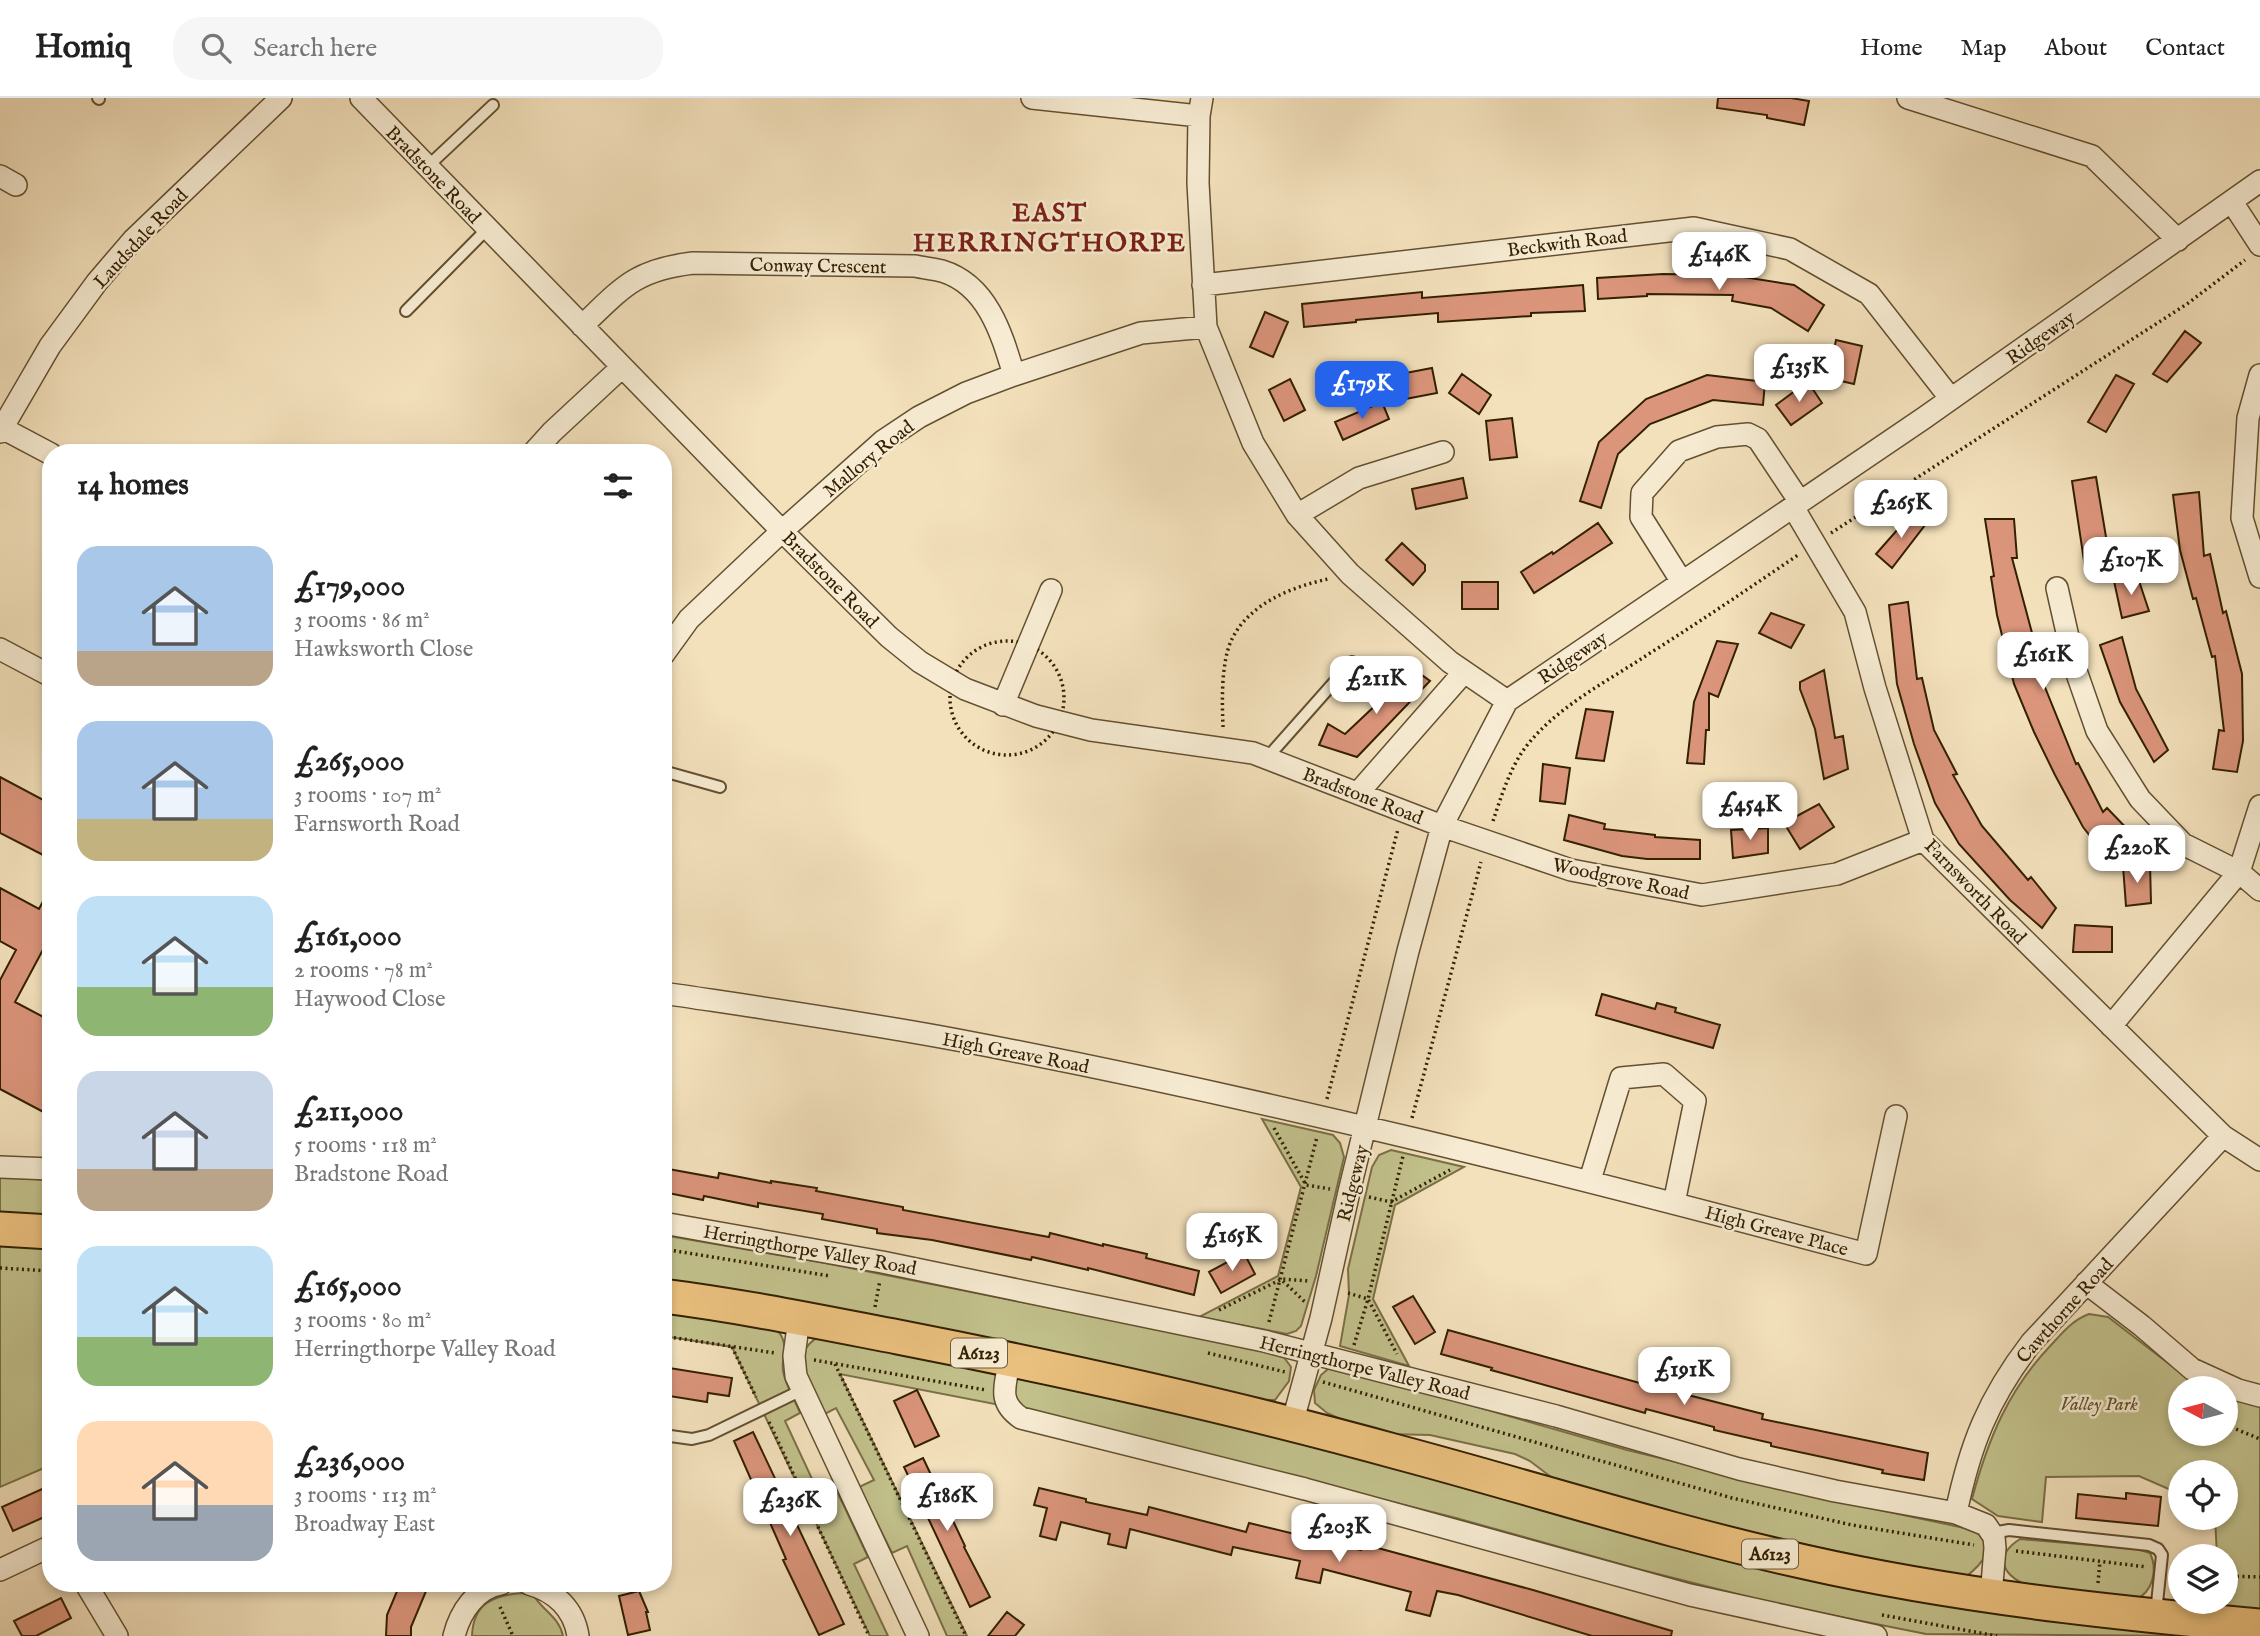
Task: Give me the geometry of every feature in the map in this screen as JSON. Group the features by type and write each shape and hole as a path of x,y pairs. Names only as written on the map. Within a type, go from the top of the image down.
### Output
{"main road":[{"path":"0,1229 42,1231"},
{"name":"A6123","path":"672,1298 1010,1359 1159,1391 1292,1424 1746,1548 1856,1572 1991,1596 2156,1616 2209,1629 2260,1626"}],"street":[{"name":"Laudsdale Road","path":"1,430 50,346 97,282 133,240 281,98"},
{"name":"Bradstone Road","path":"361,98 782,531 889,637 910,653 965,689 1036,716 1091,730 1253,753 1441,826"},
{"path":"1031,98 1200,107 1198,183 1206,327 1253,443 1297,515 1350,574 1450,662 1507,701"},
{"path":"1908,98 2092,156 2178,240"},
{"name":"Ridgeway","path":"1292,1424 1321,1318 1349,1192 1441,826 1507,701 1951,399 2260,181"},
{"path":"2232,202 2256,250"},
{"name":"Beckwith Road","path":"1203,285 1694,228 1790,249 1869,294 1951,399"},
{"name":"Conway Crescent","path":"582,326 637,277 664,267 693,263 915,266 945,272 968,286 989,308 1000,328 1014,375"},
{"name":"Mallory Road","path":"672,643 689,619 782,531 883,440 919,417 966,393 1141,333 1206,327"},
{"path":"541,444 622,367"},
{"path":"2260,374 2248,418 2242,518 2260,577"},
{"path":"1,430 42,450"},
{"name":"Farnsworth Road","path":"1682,582 1641,517 1642,493 1679,451 1717,437 1748,434 1758,439 1855,611 1875,688 1923,840 2224,1136 2260,1160"},
{"path":"1297,515 1359,478 1443,453"},
{"path":"2057,588 2075,668 2096,731 2140,799 2183,844 2239,872 2260,890"},
{"path":"1003,705 1051,590"},
{"path":"0,649 42,671"},
{"path":"1358,793 1464,672"},
{"path":"2111,1026 2239,872 2260,806"},
{"name":"Woodgrove Road","path":"1441,826 1571,870 1702,895 1837,874 1923,840"},
{"name":"High Greave Road","path":"672,994 830,1017 961,1041 1259,1102 1365,1128"},
{"path":"1590,1180 1621,1078 1664,1074 1695,1101 1674,1203"},
{"name":"High Greave Place","path":"1365,1128 1590,1180 1866,1254 1896,1116"},
{"name":"Cawthorne Road","path":"1956,1513 1974,1442 2007,1375 2031,1343 2224,1136"},
{"path":"0,1167 42,1169"},
{"name":"Herringthorpe Valley Road","path":"672,1225 882,1262 1312,1352 1556,1416 1739,1469 1835,1491 1956,1513 1986,1525 1994,1541"},
{"path":"2086,1283 2192,1369 2238,1390 2260,1396"},
{"path":"799,1319 794,1367 802,1390 918,1636"},
{"path":"1010,1359 1004,1394 1010,1410 1021,1418 1304,1489 1690,1595 1876,1636"},
{"path":"1991,1596 1994,1541"},
{"path":"0,1570 42,1550"},
{"path":"91,1592 117,1636"},
{"path":"454,1636 457,1623 466,1608 485,1592"},
{"path":"549,1592 569,1611 578,1636"}],"lane":[{"path":"427,167 493,105"},
{"path":"406,311 487,229"},
{"path":"1267,758 1352,662"},
{"path":"672,774 720,787"},
{"path":"672,1436 692,1439 709,1435 802,1390"},
{"path":"1994,1541 2009,1530 2149,1545 2158,1549 2162,1555 2156,1616"}],"path":[{"path":"1349,1362 1486,841 1503,793 1523,750 1540,730 1564,709 2187,304 2256,250"},
{"path":"1225,749 1222,693 1231,642 1244,623 1269,599 1309,583 1350,574"},
{"path":"1264,1341 1403,810"},
{"path":"1259,1102 1306,1185"},
{"path":"1306,1185 1391,1202 1476,1154"},
{"path":"672,1250 839,1277"},
{"path":"0,1268 42,1270"},
{"path":"1282,1279 1321,1318"},
{"path":"1191,1325 1282,1279 1328,1285 1368,1298 1409,1378"},
{"path":"879,1284 891,1286"},
{"path":"732,1346 869,1636"},
{"path":"1203,1352 1305,1377 1732,1498 1852,1525 1994,1541 2161,1569"},
{"path":"834,1363 966,1636"},
{"path":"2238,1430 2260,1439"},
{"path":"2238,1576 2260,1577"},
{"path":"497,1592 513,1636"}],"green space":[{"path":"1262,1119 1333,1135 1340,1143 1344,1157 1316,1276 1301,1326 1287,1334 1199,1317 1278,1276 1301,1187"},
{"path":"1391,1150 1464,1167 1395,1205 1373,1299 1409,1366 1340,1346 1349,1295 1348,1269 1372,1167 1379,1155"},
{"path":"0,1177 42,1179 42,1223 0,1221"},
{"path":"672,1237 825,1263 1269,1351 1283,1356 1291,1367 1289,1381 1275,1400 1257,1400 672,1285"},
{"path":"0,1244 42,1246 42,1469 0,1487"},
{"path":"672,1313 777,1330 781,1335 784,1345 784,1376 800,1413 785,1421 819,1494 835,1487 868,1557 854,1564 888,1636 870,1636 732,1347 672,1337"},
{"name":"Valley Park","path":"2089,1314 2108,1317 2189,1376 2168,1376 2168,1446 2238,1446 2238,1398 2260,1404 2260,1611 2238,1610 2238,1544 2216,1544 2216,1530 2238,1530 2238,1460 2168,1460 2168,1489 2139,1476 2046,1477 2042,1522 1998,1516 1972,1499 1985,1456 2012,1397 2037,1361 2083,1316"},
{"path":"826,1334 2195,1636 1926,1634 1781,1605 1638,1569 1456,1518 1026,1410 840,1374 967,1636 947,1636 907,1546 892,1553 859,1487 874,1480 836,1408 821,1416 804,1384 800,1367 803,1354 809,1344"},
{"path":"1341,1368 1627,1450 1842,1502 1974,1530 1985,1543 1985,1555 1977,1567 1964,1578 1712,1525 1555,1480 1530,1461 1515,1454 1430,1435 1387,1434 1347,1422 1327,1413 1315,1403 1314,1390 1321,1375 1328,1369"},
{"path":"2020,1539 2137,1549 2150,1553 2154,1573 2146,1592 2135,1600 2026,1585 2011,1575 2004,1564 2007,1551"},
{"path":"533,1594 558,1623 563,1636 472,1636 476,1616 486,1603 502,1596"}],"building":[{"path":"1718,98 1791,98 1809,101 1804,125 1767,118 1767,115 1717,108"},
{"path":"1663,274 1731,275 1794,285 1824,305 1808,331 1771,308 1732,301 1733,295 1647,294 1598,299 1597,278"},
{"path":"1583,285 1585,311 1438,322 1438,313 1304,327 1302,304 1422,292 1422,298"},
{"path":"1265,312 1288,322 1273,357 1250,347"},
{"path":"2185,331 2201,343 2167,382 2153,374"},
{"path":"1836,340 1862,346 1854,384 1828,378"},
{"path":"1432,368 1437,393 1400,400 1395,375"},
{"path":"1462,374 1491,395 1479,414 1449,393"},
{"path":"1707,375 1765,382 1763,405 1713,400 1650,424 1618,454 1601,508 1580,501 1599,442 1646,399"},
{"path":"2116,375 2134,384 2106,432 2088,422"},
{"path":"1290,379 1305,410 1284,421 1269,390"},
{"path":"1803,385 1810,385 1822,403 1791,425 1776,405"},
{"path":"1382,402 1389,419 1343,440 1335,422"},
{"path":"1512,418 1517,457 1490,460 1486,421"},
{"path":"2096,477 2111,567 2086,574 2072,481"},
{"path":"1463,478 1467,498 1416,509 1412,489"},
{"path":"2199,492 2204,556 2210,554 2223,613 2226,611 2242,674 2243,741 2237,772 2213,769 2219,730 2224,731 2215,656 2212,657 2180,550 2173,495"},
{"path":"1913,512 1925,525 1892,568 1876,554"},
{"path":"1985,519 2014,519 2017,558 2012,558 2039,659 2034,660 2076,764 2078,763 2103,812 2107,808 2133,835 2108,859 2083,827 2055,775 2014,684 1997,615"},
{"path":"1598,523 1612,543 1534,593 1521,572"},
{"path":"1402,543 1425,565 1425,571 1413,585 1386,560"},
{"path":"2137,575 2149,611 2122,618 2114,581"},
{"path":"1462,582 1498,582 1498,609 1462,609"},
{"path":"1908,602 1917,679 1922,678 1934,730 1957,774 1953,775 1982,826 2028,880 2031,877 2056,908 2042,928 2010,900 1959,844 1935,803 1897,684 1889,605"},
{"path":"1771,613 1804,625 1791,648 1759,633"},
{"path":"2122,637 2136,689 2168,750 2154,762 2120,702 2100,645"},
{"path":"1717,641 1738,644 1718,697 1709,693 1709,730 1706,730 1704,764 1687,763 1694,702"},
{"path":"1408,665 1430,681 1357,757 1319,745 1328,724 1345,734 1380,701"},
{"path":"1824,670 1835,738 1843,736 1848,769 1824,779 1815,729 1800,689 1800,682"},
{"path":"1586,709 1613,712 1604,761 1576,758"},
{"path":"1543,764 1570,768 1565,804 1540,801"},
{"path":"0,777 42,799 42,854 0,833"},
{"path":"1819,804 1834,827 1800,849 1784,823"},
{"path":"1569,815 1605,824 1604,829 1655,837 1700,840 1700,859 1622,856 1564,840"},
{"path":"1768,828 1768,853 1733,858 1731,830"},
{"path":"2150,864 2151,903 2126,906 2123,866"},
{"path":"0,888 39,909 42,903 42,951 15,1002 42,1016 42,1111 0,1089 0,980 16,950 0,941"},
{"path":"2075,925 2112,927 2112,952 2073,952"},
{"path":"1602,994 1655,1009 1657,1003 1676,1008 1675,1012 1720,1025 1713,1048 1596,1015"},
{"path":"672,1170 718,1178 719,1173 817,1188 816,1191 903,1207 903,1210 1049,1237 1050,1233 1103,1244 1147,1254 1146,1258 1199,1271 1194,1295 1032,1257 1031,1260 932,1240 877,1233 877,1229 822,1219 823,1214 758,1203 758,1207 704,1196 703,1200 672,1194"},
{"path":"1244,1253 1255,1274 1221,1293 1209,1272"},
{"path":"1413,1296 1435,1332 1415,1344 1393,1307"},
{"path":"1448,1330 1665,1390 1667,1382 1682,1385 1680,1393 1763,1414 1762,1419 1928,1453 1924,1480 1882,1473 1883,1470 1771,1446 1771,1443 1714,1430 1714,1427 1646,1409 1645,1413 1491,1370 1492,1368 1441,1354"},
{"path":"672,1368 732,1378 729,1396 708,1393 707,1402 672,1396"},
{"path":"917,1390 939,1436 915,1447 894,1401"},
{"path":"753,1432 844,1624 819,1635 783,1560 786,1559 734,1441"},
{"path":"923,1458 990,1597 970,1607 904,1467"},
{"path":"1039,1488 1086,1499 1086,1502 1147,1515 1149,1507 1246,1532 1249,1523 1361,1550 1363,1544 1672,1631 1671,1636 1592,1636 1437,1591 1430,1616 1406,1610 1411,1592 1323,1569 1320,1583 1296,1578 1300,1561 1233,1547 1231,1555 1130,1529 1126,1548 1108,1544 1110,1534 1061,1522 1056,1540 1040,1536 1047,1508 1034,1505"},
{"path":"42,1489 42,1518 13,1531 2,1507"},
{"path":"2126,1493 2161,1497 2158,1526 2076,1518 2078,1494 2126,1499"},
{"path":"397,1592 426,1592 411,1627 411,1636 386,1636 387,1615"},
{"path":"639,1592 648,1612 650,1630 628,1635 619,1596"},
{"path":"61,1598 71,1618 36,1636 22,1636 14,1621"},
{"path":"1007,1612 1024,1625 1015,1636 988,1636"}],"district":[{"name":"EAST HERRINGTHORPE","path":"1050,227"}]}
